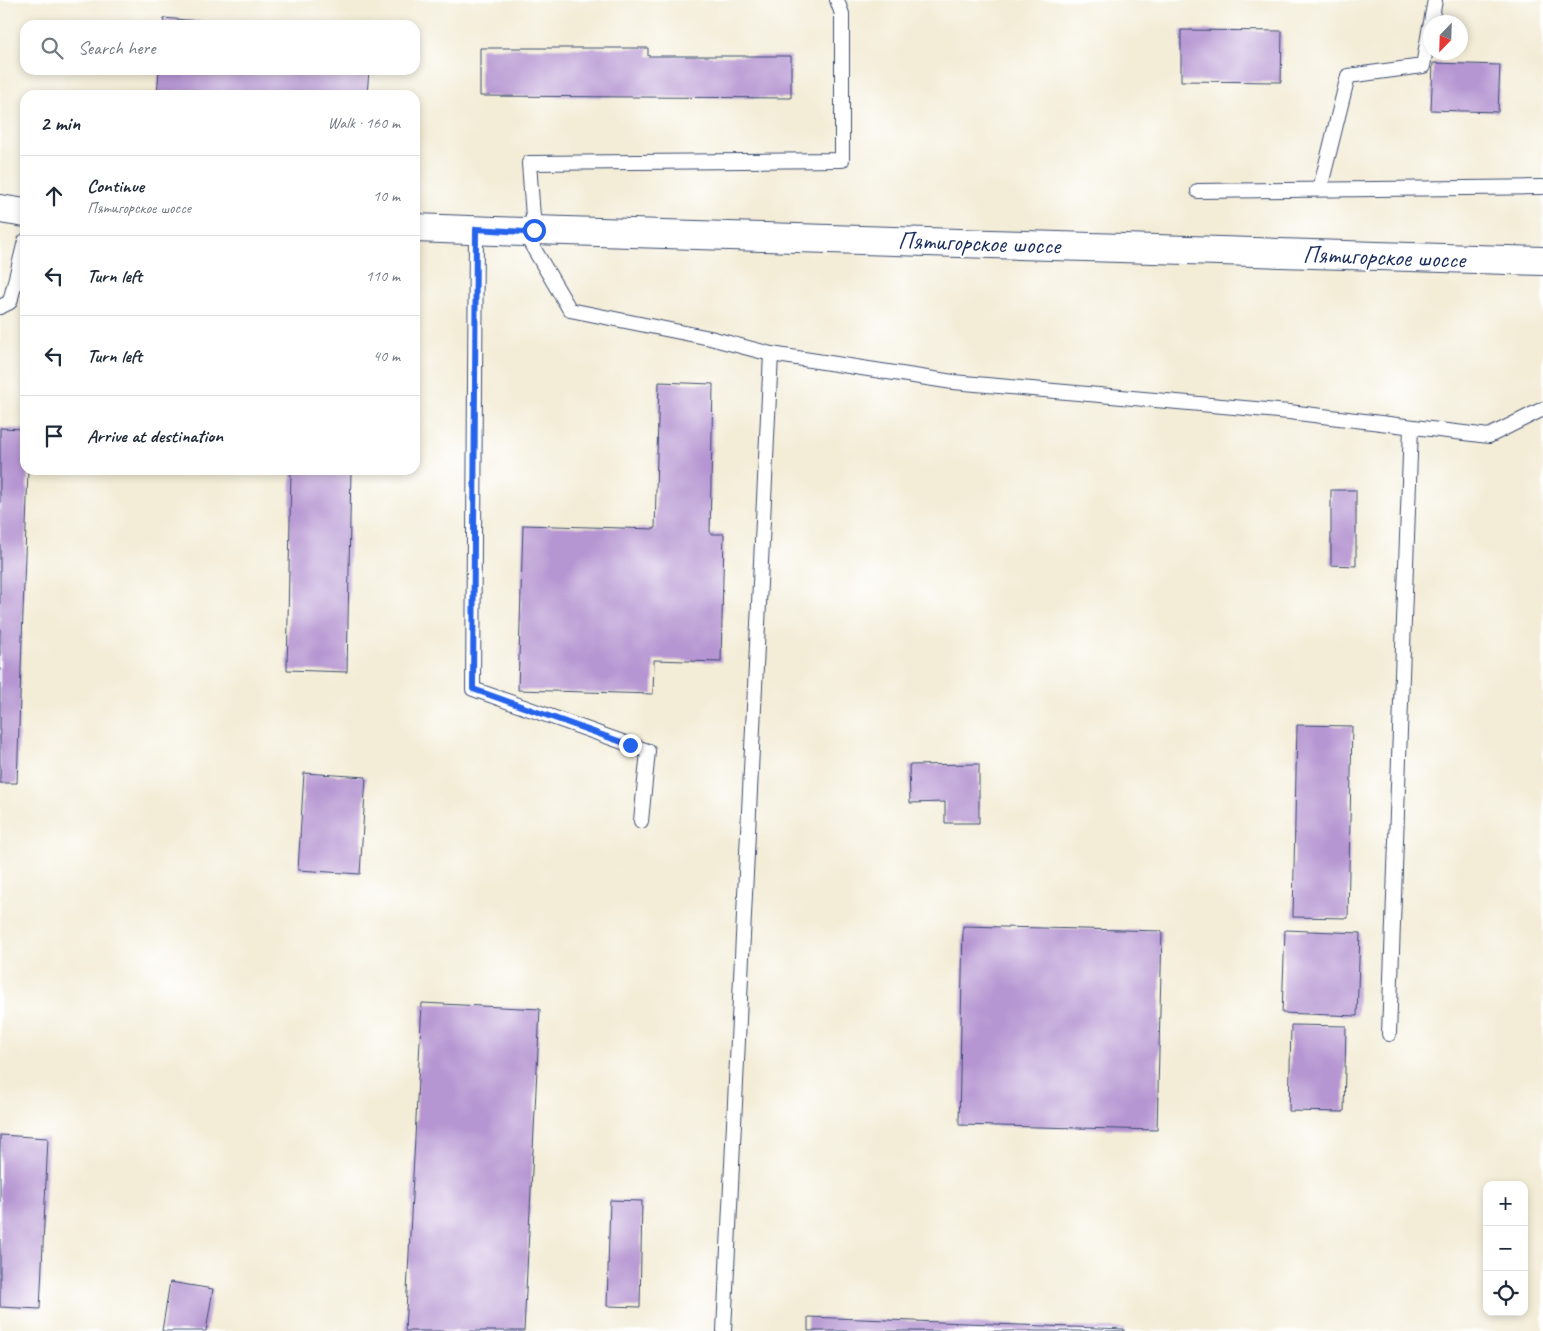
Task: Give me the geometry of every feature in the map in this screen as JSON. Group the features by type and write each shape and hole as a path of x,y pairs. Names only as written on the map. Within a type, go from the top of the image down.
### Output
{"main road":[{"path":"0,209 20,212"},
{"name":"Пятигорское шоссе","path":"420,228 742,234 1543,261"}],"lane":[{"path":"837,0 842,14 842,160 529,163 529,231 570,310 710,338 771,354 953,382 1289,412 1489,436 1543,409"},
{"path":"1432,15 1435,0"},
{"path":"1320,190 1348,76 1423,66 1424,60"},
{"path":"1198,190 1543,187"},
{"path":"476,229 473,689 648,751 641,821"},
{"path":"0,307 10,302 20,261"},
{"path":"724,1331 771,354"},
{"path":"1389,1034 1411,427"}],"building":[{"path":"164,18 186,20 164,20"},
{"path":"1181,30 1282,31 1281,82 1181,81"},
{"path":"480,48 648,48 648,56 791,56 791,98 480,96"},
{"path":"1433,63 1500,65 1498,112 1431,110"},
{"path":"159,75 369,75 367,90 157,90"},
{"path":"659,382 713,384 710,534 724,534 721,662 654,660 653,694 518,690 523,525 655,529"},
{"path":"0,428 20,429 20,475 28,475 17,783 0,783"},
{"path":"291,475 351,475 347,672 287,670"},
{"path":"1331,490 1356,490 1356,566 1331,565"},
{"path":"1297,725 1352,726 1348,918 1293,917"},
{"path":"979,764 979,823 945,823 945,802 910,803 909,765"},
{"path":"304,773 366,777 360,874 298,870"},
{"path":"963,926 1162,931 1157,1130 959,1125"},
{"path":"1285,930 1360,933 1357,1016 1282,1013"},
{"path":"422,1003 540,1009 524,1331 405,1331"},
{"path":"1291,1025 1346,1026 1344,1112 1289,1111"},
{"path":"0,1135 48,1138 40,1309 0,1307"},
{"path":"610,1200 642,1201 640,1307 607,1306"},
{"path":"170,1282 213,1289 206,1331 162,1331"},
{"path":"808,1317 1124,1329 1124,1331 808,1331"}],"route":[{"path":"534,230 524,232 476,229 473,689 630,745"}]}
